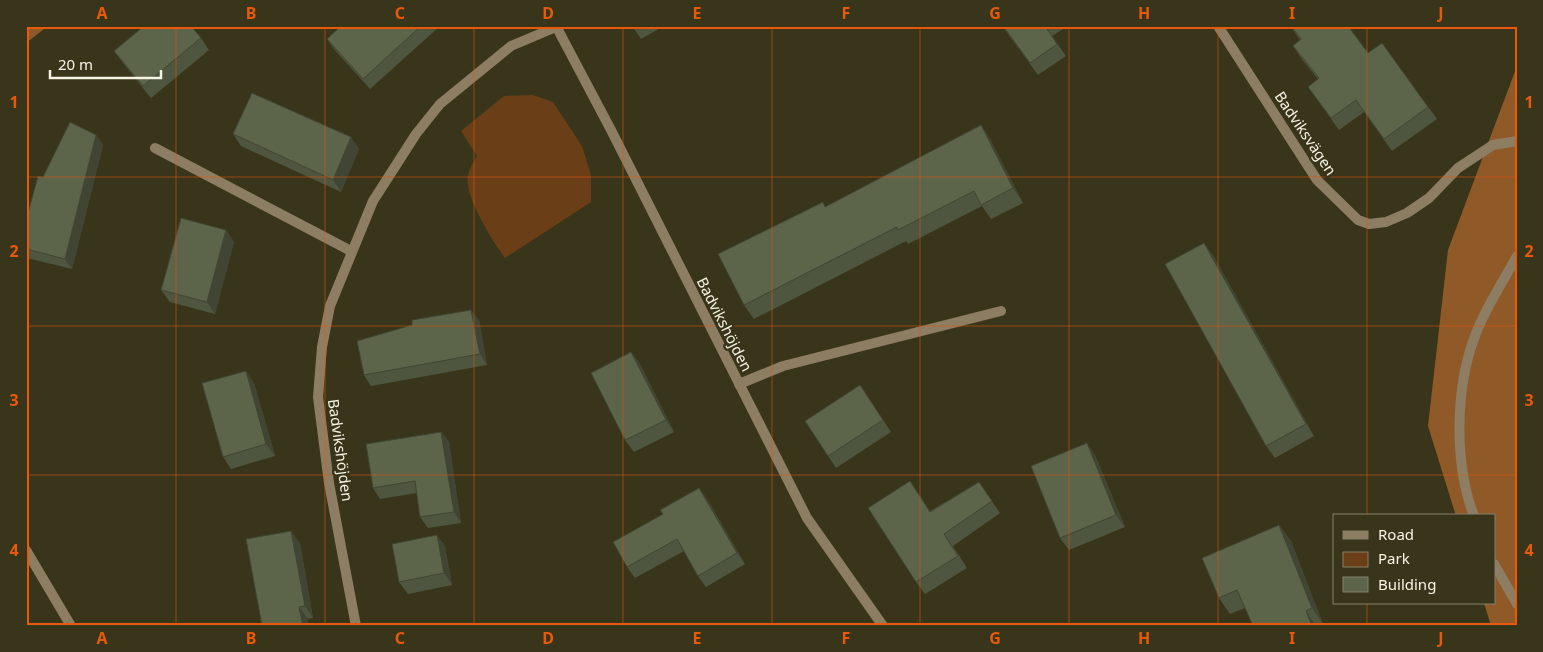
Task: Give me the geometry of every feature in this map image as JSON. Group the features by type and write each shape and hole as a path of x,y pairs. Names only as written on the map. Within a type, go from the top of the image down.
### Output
{"street":[{"name":"Badvikshöjden","path":"356,626 329,483 318,397 325,325 351,251 373,201 416,134 440,104 511,46 556,26 611,130 807,518 883,626"},
{"name":"Badviksvägen","path":"1218,26 1317,180 1358,220 1369,224 1386,222 1407,213 1429,198 1458,168 1493,145 1517,141"},
{"path":"154,148 351,251"},
{"path":"1474,514 1462,463 1461,409 1464,370 1475,336 1517,256"},
{"path":"739,384 783,366 1001,310"},
{"path":"26,550 71,626"},
{"path":"1496,567 1517,604"}],"green space":[{"path":"533,95 553,102 582,146 591,175 591,202 505,258 494,243 473,202 468,185 468,177 471,166 477,156 461,131 504,96"}],"shaded area":[{"path":"26,26 48,26 26,43"},
{"path":"1517,66 1517,626 1491,626 1484,604 1496,604 1496,514 1455,514 1428,426 1448,250"}],"building":[{"path":"144,26 191,26 201,38 143,86 114,51"},
{"path":"341,26 421,26 363,79 327,39"},
{"path":"1003,26 1045,26 1057,44 1030,63"},
{"path":"1291,26 1348,26 1368,53 1382,43 1428,107 1384,139 1356,100 1331,118 1308,87 1319,78 1293,46 1301,39"},
{"path":"252,93 351,137 333,180 233,134"},
{"path":"70,122 96,135 65,259 26,249 26,220 38,176 43,177"},
{"path":"981,125 1013,188 981,205 974,191 898,230 897,227 744,305 718,254 823,202 825,207"},
{"path":"181,218 226,230 207,302 161,290"},
{"path":"1204,243 1306,424 1266,446 1165,264"},
{"path":"471,310 480,354 364,375 357,341 412,325 412,320"},
{"path":"631,352 666,420 625,440 591,373"},
{"path":"246,371 266,444 223,457 202,383"},
{"path":"860,385 883,420 828,456 805,421"},
{"path":"441,432 454,512 420,517 415,481 373,488 366,444"},
{"path":"1087,443 1116,515 1060,538 1031,466"},
{"path":"910,481 930,512 979,482 992,501 944,534 958,556 916,582 868,508"},
{"path":"699,488 737,553 698,576 677,539 627,567 613,542 663,514 660,510"},
{"path":"1279,525 1312,608 1306,611 1312,626 1253,626 1237,590 1219,598 1202,558"},
{"path":"291,531 305,606 299,607 303,626 262,626 246,539"},
{"path":"437,535 444,573 399,582 392,544"}]}
